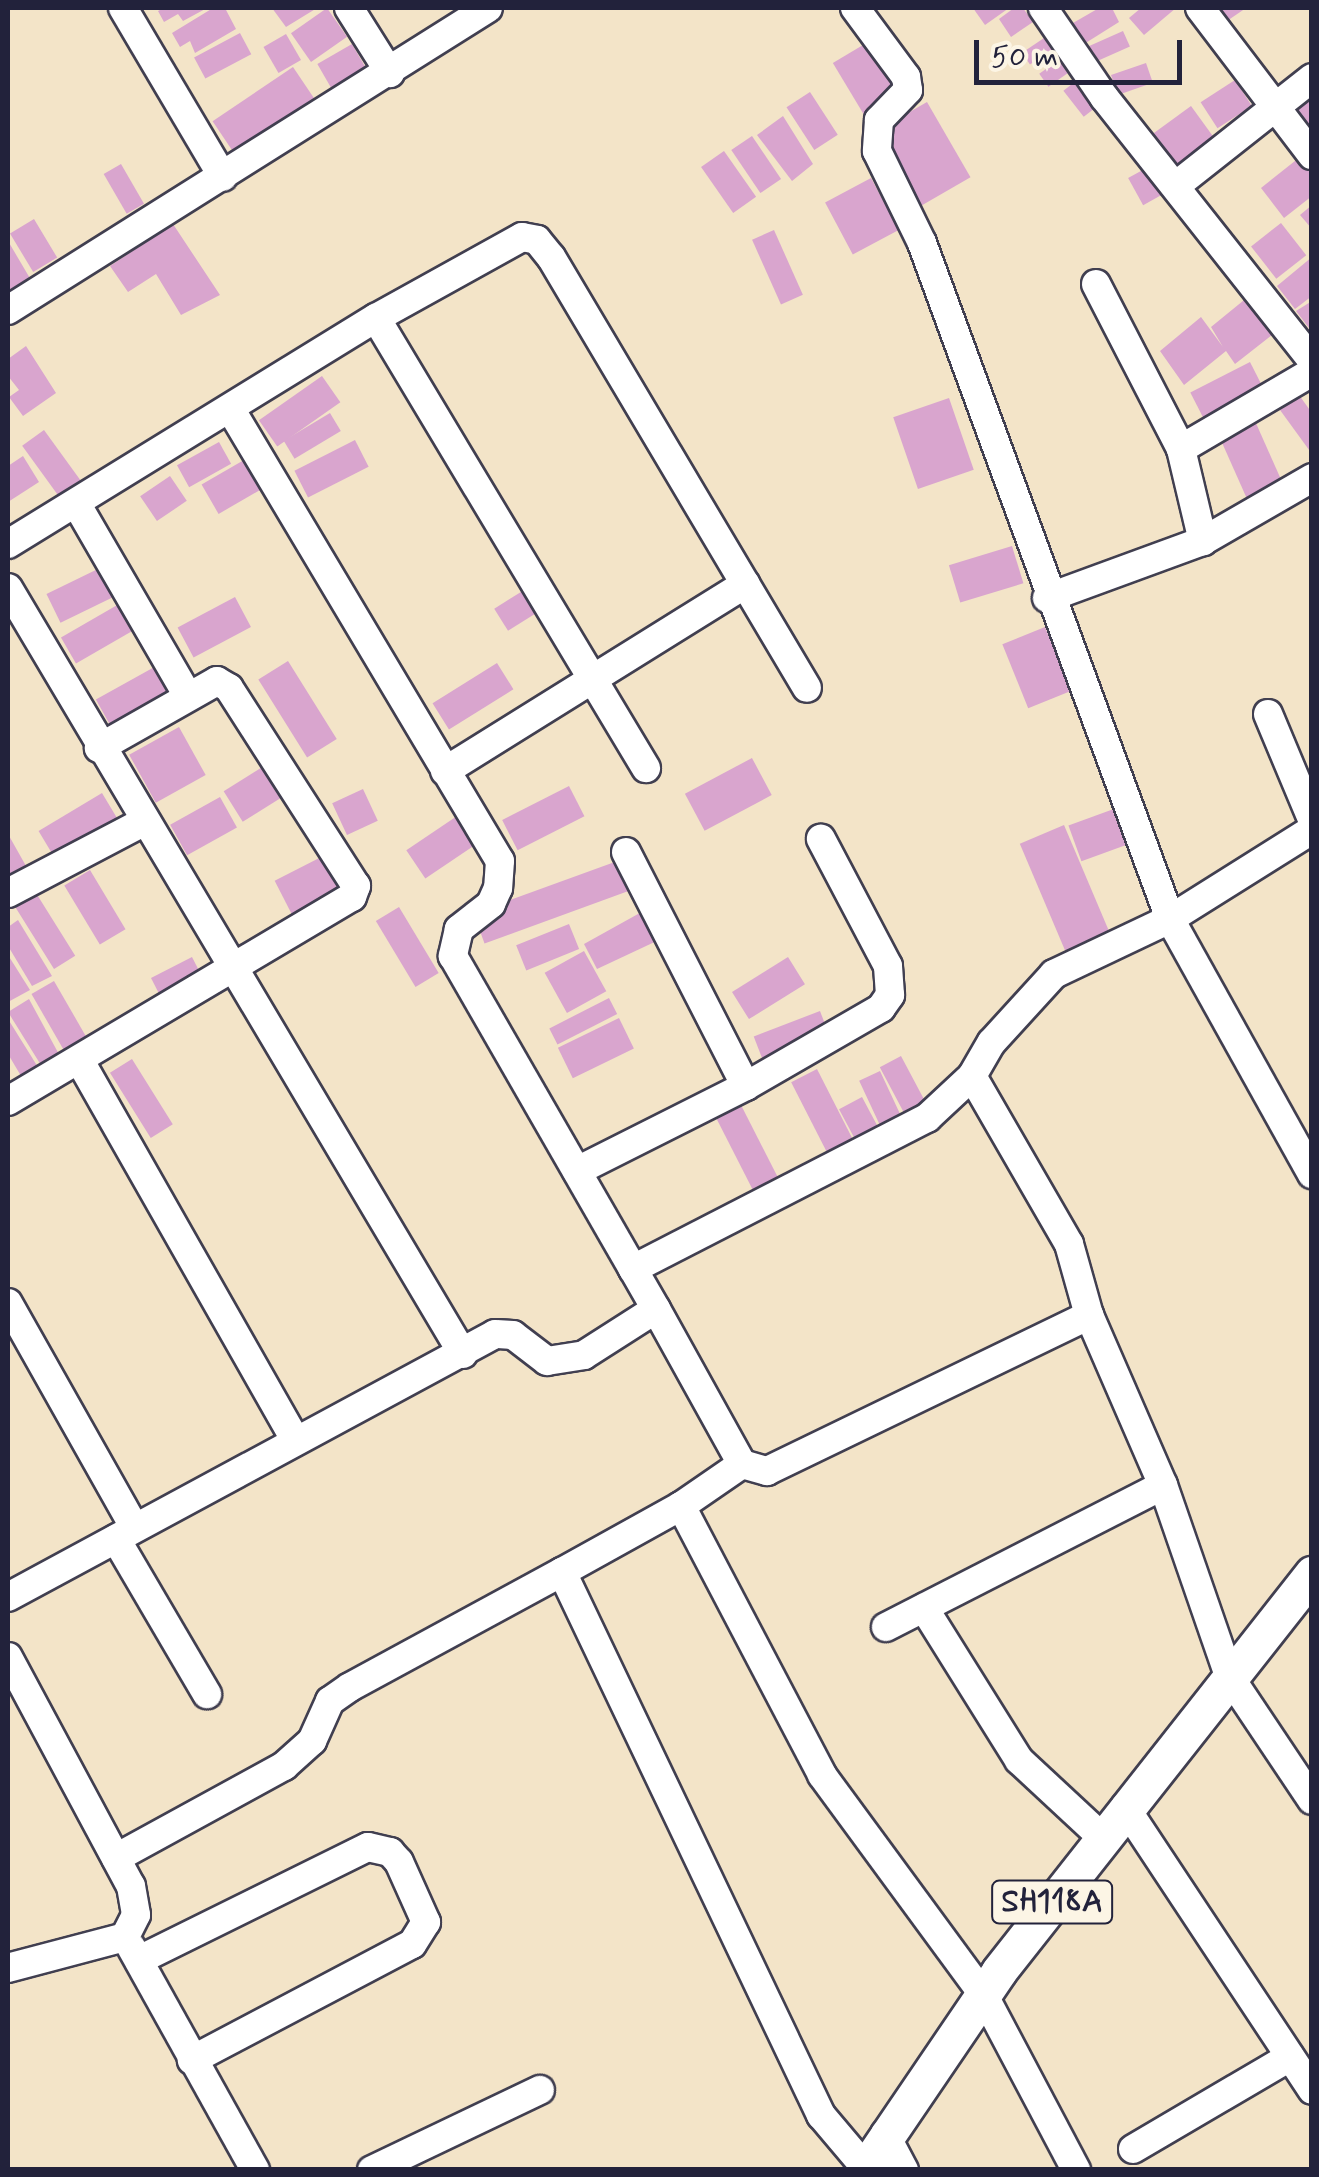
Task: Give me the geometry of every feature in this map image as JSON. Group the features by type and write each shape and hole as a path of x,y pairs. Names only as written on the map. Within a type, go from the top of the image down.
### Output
{"main road":[{"name":"SH118A","path":"864,2168 983,1994 1102,1836 1309,1577"}],"street":[{"path":"123,8 223,177"},
{"path":"349,8 390,73"},
{"path":"855,8 906,77 903,101 878,120 877,151 922,243 1046,598 1170,920 1312,1174"},
{"path":"1043,8 1104,96 1178,184 1312,360"},
{"path":"1200,8 1312,154"},
{"path":"8,310 390,73 484,10"},
{"path":"1178,184 1312,78"},
{"path":"8,544 508,241 537,240 807,688"},
{"path":"1096,284 1181,449 1204,542"},
{"path":"376,318 646,768"},
{"path":"1181,449 1312,372"},
{"path":"231,410 500,860 501,876 491,904 452,941 453,956 742,1464 766,1470 787,1466 1089,1315"},
{"path":"1046,598 1204,542 1312,478"},
{"path":"76,503 186,693"},
{"path":"445,772 745,584"},
{"path":"8,588 142,822 463,1354"},
{"path":"8,1101 352,898 356,886 230,688 206,682 99,748"},
{"path":"1268,714 1312,819"},
{"path":"8,893 142,822"},
{"path":"634,1269 927,1118 972,1076 992,1042 1030,1001 1076,958 1170,920 1312,830"},
{"path":"578,1170 867,1021 890,994 888,966 821,839"},
{"path":"626,852 746,1086"},
{"path":"80,1061 295,1439"},
{"path":"972,1076 1069,1244 1089,1315 1163,1485 1229,1676 1312,1800"},
{"path":"8,1302 207,1694"},
{"path":"8,1597 495,1334 513,1335 547,1361 566,1361 656,1309"},
{"path":"116,1858 284,1766 312,1740 330,1701 350,1687 681,1506 742,1464"},
{"path":"886,1627 1163,1485"},
{"path":"681,1506 841,1807 930,1915 983,1994 1076,2170"},
{"path":"562,1572 822,2114 864,2168"},
{"path":"924,1608 1019,1760 1102,1836"},
{"path":"8,1657 116,1858 136,1915 132,1949 255,2170"},
{"path":"1125,1807 1312,2090"},
{"path":"8,1968 132,1949 368,1846 390,1852 399,1862 426,1922 412,1944 192,2060"},
{"path":"1134,2149 1290,2057"},
{"path":"372,2170 540,2090"},
{"path":"886,2134 904,2170"}],"building":[{"path":"207,8 183,21 178,14 164,22 158,11"},
{"path":"213,8 225,8 236,29 195,53 190,41 180,47 172,33"},
{"path":"272,8 317,8 286,27"},
{"path":"327,8 347,37 311,62 291,33"},
{"path":"973,8 1009,8 985,25"},
{"path":"1014,8 1023,8 1033,22 1011,37 999,19"},
{"path":"1099,8 1112,8 1119,22 1084,44 1073,23"},
{"path":"1141,8 1176,8 1144,35 1129,18"},
{"path":"1214,8 1246,8 1224,23"},
{"path":"1123,31 1130,47 1093,63 1086,47"},
{"path":"240,33 251,54 205,79 194,57"},
{"path":"286,34 301,60 278,73 263,47"},
{"path":"1047,36 1055,48 1030,64 1022,53"},
{"path":"868,42 900,96 865,117 833,63"},
{"path":"352,44 368,72 333,92 317,64"},
{"path":"1063,57 1072,70 1048,87 1039,74"},
{"path":"1146,63 1153,83 1118,95 1111,75"},
{"path":"293,67 316,101 236,155 213,121"},
{"path":"1235,80 1252,106 1217,128 1201,102"},
{"path":"1076,81 1096,107 1084,117 1063,91"},
{"path":"810,92 838,135 814,150 787,107"},
{"path":"1312,92 1312,138 1287,108"},
{"path":"927,102 970,177 921,206 878,130"},
{"path":"1191,106 1216,140 1175,169 1151,135"},
{"path":"783,116 813,164 792,181 757,135"},
{"path":"752,136 781,179 760,193 731,150"},
{"path":"724,151 756,197 733,213 701,167"},
{"path":"1300,157 1312,173 1312,196 1284,218 1261,188"},
{"path":"121,164 144,204 127,214 104,174"},
{"path":"1150,166 1165,193 1143,205 1128,178"},
{"path":"871,178 899,230 853,255 825,202"},
{"path":"1312,205 1312,229 1300,215"},
{"path":"34,219 57,258 33,272 10,233"},
{"path":"1281,223 1306,255 1276,279 1251,246"},
{"path":"173,224 220,295 181,315 156,274 128,292 110,266"},
{"path":"774,230 803,295 781,305 752,240"},
{"path":"8,241 31,280 8,294"},
{"path":"1312,257 1312,296 1295,309 1277,286"},
{"path":"1249,296 1276,332 1235,364 1226,351 1184,385 1160,351 1201,317 1223,347 1211,327"},
{"path":"1312,301 1312,326 1309,328 1296,311"},
{"path":"26,346 56,393 23,416 9,397 19,390 8,376 8,359"},
{"path":"1250,362 1266,393 1206,424 1190,392"},
{"path":"322,376 340,402 277,446 259,420"},
{"path":"1299,395 1312,413 1312,454 1280,410"},
{"path":"949,398 974,470 918,489 893,417"},
{"path":"330,413 341,431 295,459 284,441"},
{"path":"1255,421 1282,482 1247,498 1219,437"},
{"path":"44,430 83,483 61,499 22,446"},
{"path":"355,440 369,467 308,498 294,471"},
{"path":"219,442 231,464 189,487 177,465"},
{"path":"23,456 39,482 8,502 8,466"},
{"path":"244,460 261,489 219,514 202,484"},
{"path":"170,476 187,501 157,521 140,496"},
{"path":"1012,546 1023,583 960,603 949,565"},
{"path":"104,566 118,595 61,623 46,594"},
{"path":"529,587 543,609 508,631 494,609"},
{"path":"235,597 251,627 194,658 178,628"},
{"path":"119,604 134,630 76,663 61,638"},
{"path":"1045,627 1071,691 1028,708 1002,644"},
{"path":"288,661 337,739 307,758 258,680"},
{"path":"497,663 513,689 449,730 433,703"},
{"path":"158,665 176,697 114,732 96,699"},
{"path":"179,727 206,775 156,803 129,755"},
{"path":"752,758 772,795 705,831 685,794"},
{"path":"272,761 291,792 243,822 224,791"},
{"path":"569,786 584,816 518,850 502,820"},
{"path":"363,789 378,821 347,835 332,803"},
{"path":"102,793 121,825 58,863 39,831"},
{"path":"220,797 237,828 187,855 170,825"},
{"path":"1122,806 1135,842 1081,861 1068,825"},
{"path":"466,810 485,838 425,878 406,850"},
{"path":"1064,825 1111,936 1067,955 1020,844"},
{"path":"8,834 26,866 8,876"},
{"path":"329,853 348,890 294,918 275,881"},
{"path":"623,859 634,889 485,943 474,913"},
{"path":"90,870 126,929 100,945 64,885"},
{"path":"36,893 75,956 54,969 15,906"},
{"path":"399,907 439,973 416,987 376,921"},
{"path":"647,909 661,939 597,969 584,944"},
{"path":"18,920 52,976 32,986 8,946 8,927"},
{"path":"569,924 579,949 526,970 516,945"},
{"path":"584,951 606,991 567,1013 545,973"},
{"path":"8,955 30,990 8,1002"},
{"path":"192,957 202,977 161,997 151,978"},
{"path":"788,957 805,984 749,1019 732,992"},
{"path":"54,981 88,1040 65,1053 31,994"},
{"path":"609,998 617,1014 557,1044 549,1028"},
{"path":"29,999 61,1058 44,1070 8,1012"},
{"path":"820,1011 830,1037 764,1063 754,1036"},
{"path":"619,1018 634,1049 573,1078 558,1048"},
{"path":"8,1019 41,1072 24,1081 8,1054"},
{"path":"901,1056 928,1107 907,1118 880,1067"},
{"path":"132,1059 173,1124 151,1138 110,1073"},
{"path":"817,1069 858,1149 832,1162 791,1082"},
{"path":"880,1071 901,1116 880,1126 859,1081"},
{"path":"862,1097 883,1136 860,1148 839,1109"},
{"path":"741,1105 784,1189 759,1201 716,1118"}]}
